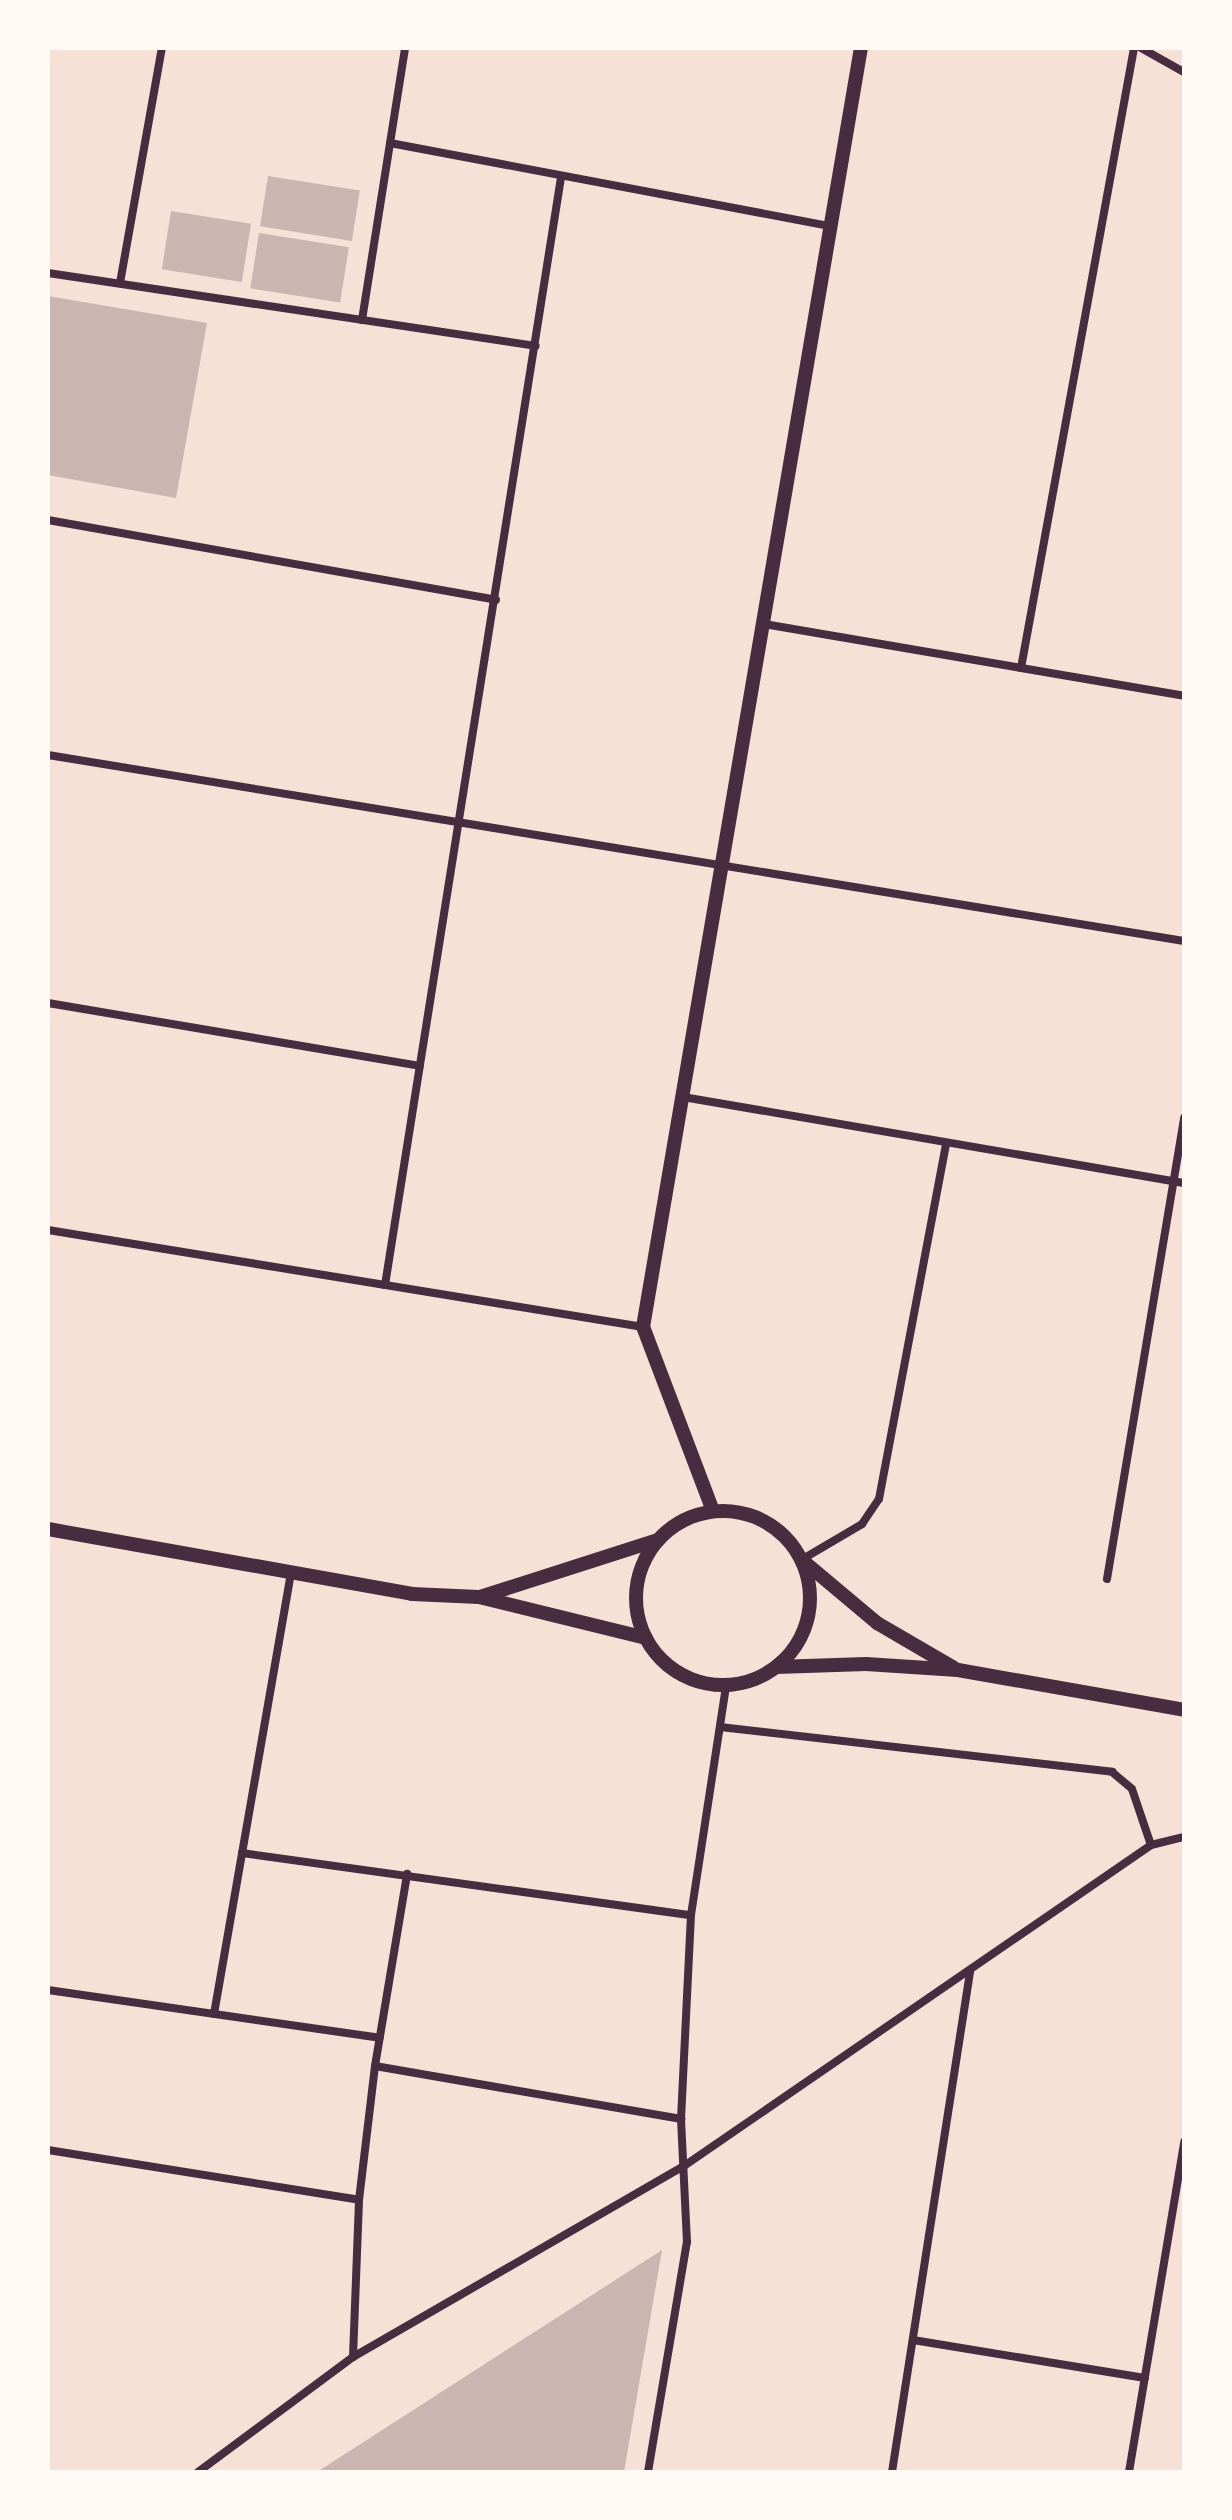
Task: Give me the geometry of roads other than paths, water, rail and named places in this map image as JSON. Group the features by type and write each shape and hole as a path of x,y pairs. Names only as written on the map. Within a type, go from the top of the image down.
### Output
{"street":[{"path":"120,283 162,48"},
{"path":"362,320 405,48"},
{"path":"713,1511 643,1327 861,48"},
{"path":"1021,668 1134,48"},
{"path":"1141,48 1184,72"},
{"path":"390,143 831,226"},
{"path":"385,1285 561,177"},
{"path":"48,273 536,346"},
{"path":"48,520 496,600"},
{"path":"764,624 1184,696"},
{"path":"48,755 1184,941"},
{"path":"48,1003 420,1066"},
{"path":"683,1097 1184,1183"},
{"path":"1107,1579 1184,1117"},
{"path":"801,1560 862,1524 879,1499 946,1143"},
{"path":"48,1230 643,1327"},
{"path":"713,1511 734,1511 755,1517 790,1541 801,1560 808,1580 806,1622 800,1639 776,1667 761,1676 726,1686 706,1684 679,1673 656,1654 646,1638 638,1619 638,1579 645,1558 658,1540 674,1526 713,1511"},
{"path":"48,1529 412,1594 479,1597 646,1638"},
{"path":"479,1597 658,1540"},
{"path":"801,1560 877,1623 958,1670"},
{"path":"214,2014 291,1571"},
{"path":"776,1667 866,1664 958,1670 1184,1710"},
{"path":"648,2472 687,2242 681,2119 691,1915 726,1686"},
{"path":"720,1727 1112,1772 1132,1789 1151,1845"},
{"path":"198,2472 353,2357 684,2166 1151,1845 1184,1837"},
{"path":"242,1853 691,1915"},
{"path":"353,2357 359,2200 375,2066 407,1874"},
{"path":"892,2472 970,1972"},
{"path":"48,1990 380,2038"},
{"path":"375,2066 681,2119"},
{"path":"1129,2472 1184,2148"},
{"path":"48,2150 359,2200"},
{"path":"913,2340 1145,2378"}]}
